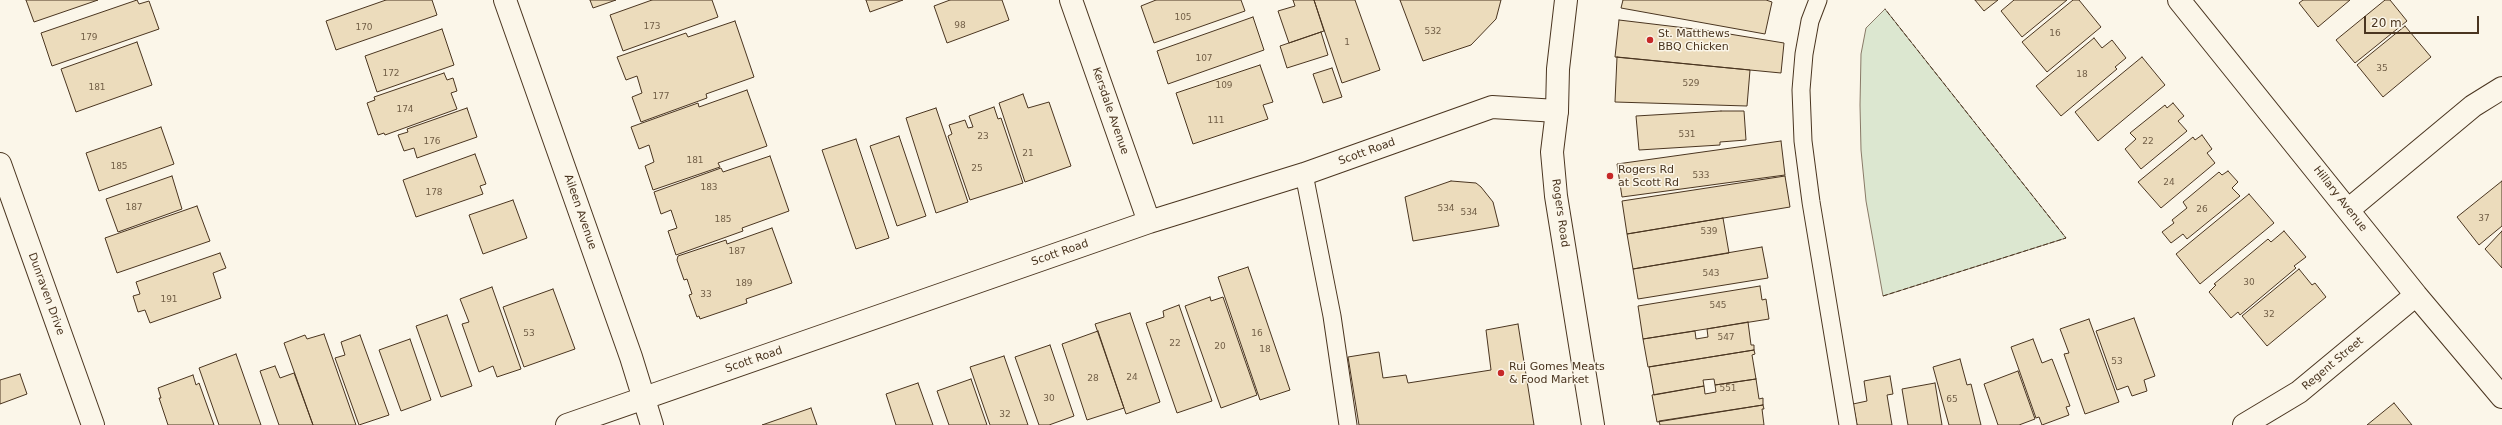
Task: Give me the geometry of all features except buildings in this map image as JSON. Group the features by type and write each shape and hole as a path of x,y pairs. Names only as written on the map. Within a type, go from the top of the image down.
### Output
{"street":[{"name":"Aileen Avenue","path":"505,0 628,350 652,425"},
{"name":"Kersdale Avenue","path":"1071,0 1149,222"},
{"name":"Rogers Road","path":"1566,0 1558,69 1557,111 1552,152 1556,196 1593,425"},
{"name":"Hillary Avenue","path":"2179,0 2416,295 2502,397"},
{"path":"2348,210 2473,106 2502,88"},
{"name":"Scott Road","path":"567,425 1149,222 1304,174 1492,107 1557,111"},
{"name":"Dunraven Drive","path":"0,164 93,425"},
{"name":"Regent Street","path":"2244,425 2299,392 2416,295"}],"lane":[{"path":"1818,0 1810,21 1804,54 1801,90 1803,141 1811,202 1848,425"},
{"path":"1304,174 1332,316 1348,425"}],"green space":[{"path":"1885,9 2066,238 1883,296 1866,201 1861,150 1860,105 1861,54 1866,28"}],"fence":[{"path":"1883,296 2066,238 1885,9"}],"place":[{"name":"St. Matthews BBQ Chicken","path":"1650,40"},
{"name":"Rogers Rd at Scott Rd","path":"1610,176"},
{"name":"Rui Gomes Meats & Food Market","path":"1501,373"}]}
